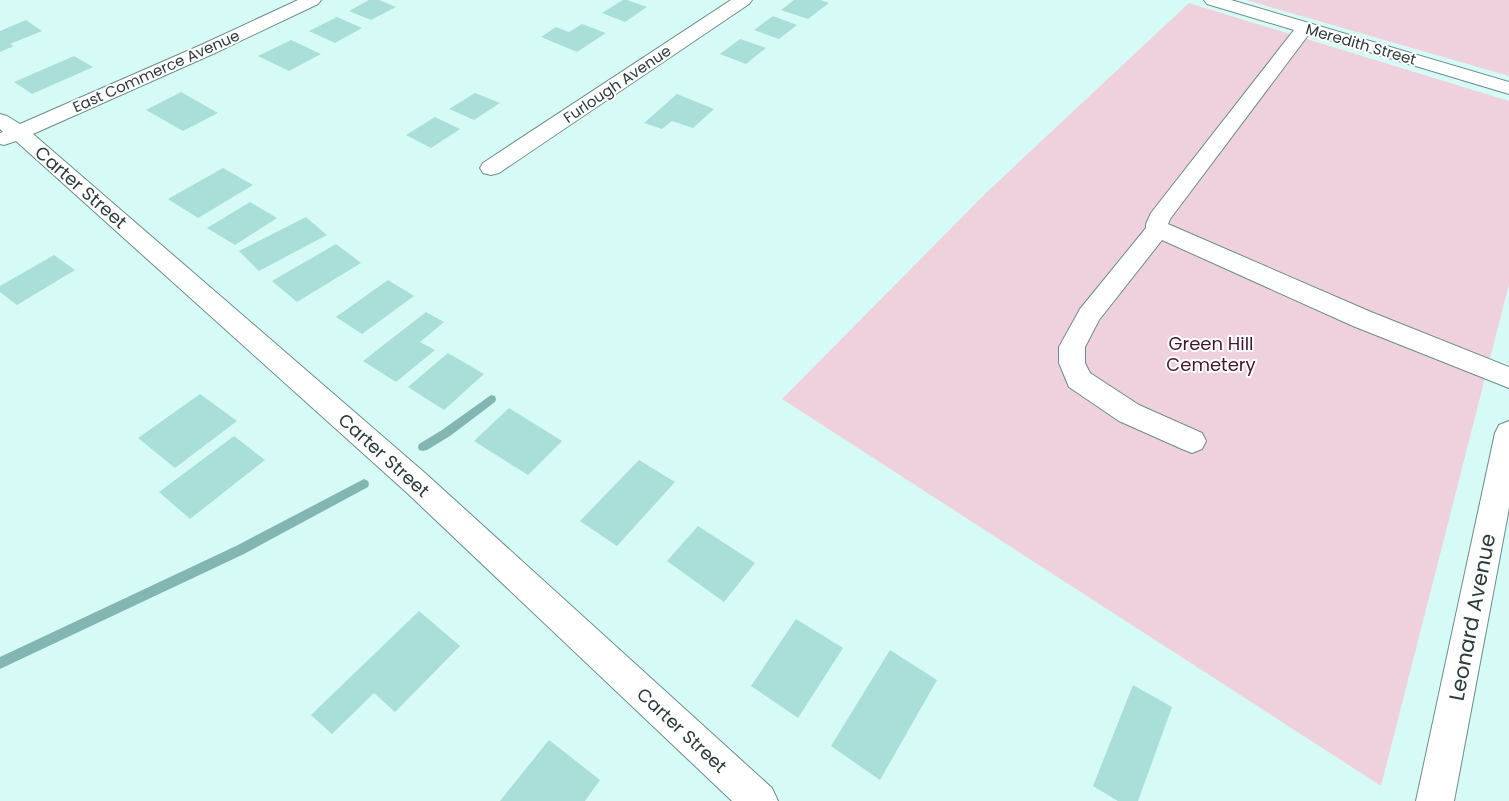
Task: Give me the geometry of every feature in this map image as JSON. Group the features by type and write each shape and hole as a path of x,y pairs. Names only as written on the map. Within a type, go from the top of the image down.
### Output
{"street":[{"name":"East Commerce Avenue","path":"6,131 208,49 312,0"},
{"name":"Furlough Avenue","path":"491,168 743,0"},
{"name":"Meredith Street","path":"1213,0 1509,88"},
{"path":"1305,27 1159,218 1156,224 1158,229 1362,319 1509,378"},
{"name":"Carter Street","path":"6,131 415,482 759,801"},
{"path":"1158,229 1089,314 1072,347 1072,363 1079,380 1129,413 1192,441"},
{"name":"Leonard Avenue","path":"1435,801 1509,433"}],"green space":[{"path":"1246,0 1509,0 1509,76"},
{"name":"Green Hill Cemetery","path":"1189,3 1509,101 1509,284 1381,786 782,399 987,192"}],"building":[{"path":"369,0 379,0 396,7 371,20 349,11"},
{"path":"623,0 647,7 625,22 602,13"},
{"path":"794,0 821,0 829,3 808,19 781,10"},
{"path":"773,16 797,25 779,39 754,30"},
{"path":"337,17 362,28 335,43 309,31"},
{"path":"26,20 42,31 10,44 14,46 0,52 0,31"},
{"path":"582,24 606,33 577,52 541,37 556,27 569,32"},
{"path":"740,39 766,48 746,64 720,54"},
{"path":"291,40 321,54 289,71 258,56"},
{"path":"74,56 93,67 32,94 14,82"},
{"path":"181,92 218,113 183,131 146,110"},
{"path":"475,93 500,103 474,120 449,109"},
{"path":"677,94 714,109 693,128 672,121 662,129 644,123"},
{"path":"435,117 460,129 431,148 406,135"},
{"path":"223,168 253,185 198,218 168,199"},
{"path":"250,202 277,218 235,245 207,228"},
{"path":"306,217 327,235 259,271 239,251"},
{"path":"336,244 361,263 297,302 272,281"},
{"path":"54,255 75,270 17,305 0,292 0,286"},
{"path":"388,280 414,296 362,334 336,317"},
{"path":"426,312 444,322 420,342 435,350 396,382 363,361"},
{"path":"448,353 484,374 444,410 408,387"},
{"path":"200,394 237,421 175,468 138,438"},
{"path":"509,408 562,441 528,475 474,441"},
{"path":"234,436 265,460 190,519 159,492"},
{"path":"639,460 675,482 617,546 580,521"},
{"path":"698,526 755,563 724,602 667,561"},
{"path":"419,611 460,646 395,712 374,693 332,734 311,715"},
{"path":"796,619 843,648 798,718 751,686"},
{"path":"890,650 937,680 880,780 831,746"},
{"path":"1133,685 1172,707 1138,801 1118,801 1093,786"},
{"path":"549,740 600,780 585,801 500,801"}],"waterway":[{"path":"423,447 446,433 491,399"},
{"path":"0,663 240,550 364,484"}]}
